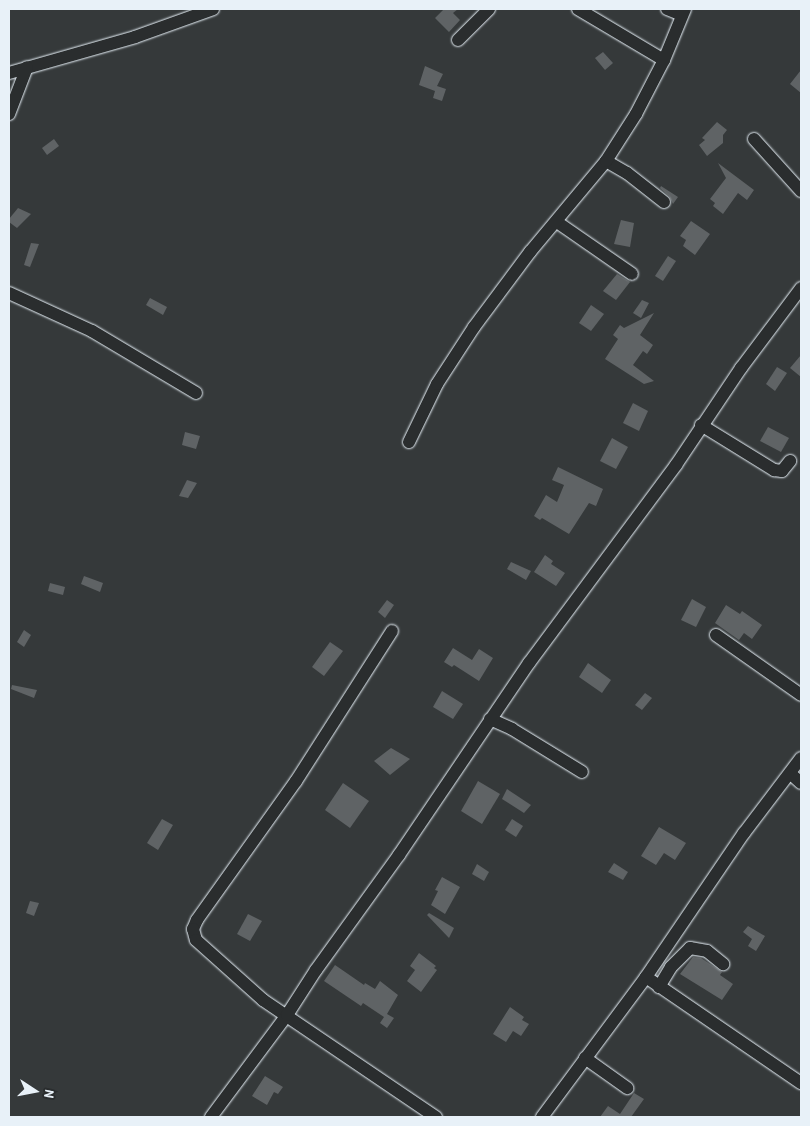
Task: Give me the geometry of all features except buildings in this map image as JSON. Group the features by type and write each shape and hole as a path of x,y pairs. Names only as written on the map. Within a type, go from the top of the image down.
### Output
{"street":[{"path":"9,73 136,37 213,9"},
{"path":"458,40 489,9"},
{"path":"578,9 664,60"},
{"path":"409,442 437,384 474,327 530,252 606,161 636,114 664,60 684,12 667,9"},
{"path":"9,114 27,67"},
{"path":"754,139 801,191"},
{"path":"606,161 627,173 664,202"},
{"path":"557,222 632,274"},
{"path":"211,1117 287,1015 316,970 399,855 490,718 630,525 676,465 741,368 801,288"},
{"path":"9,293 92,331 196,393"},
{"path":"701,425 774,470 782,471 790,461"},
{"path":"392,631 296,781 197,920 193,929 196,940 263,1000 436,1117"},
{"path":"716,635 801,695"},
{"path":"490,718 512,729 582,772"},
{"path":"542,1117 646,977 744,834 791,774 801,758"},
{"path":"791,774 801,782"},
{"path":"659,987 671,967 692,947 708,951 723,964"},
{"path":"646,977 728,1031 801,1083"},
{"path":"585,1058 628,1088"}]}
